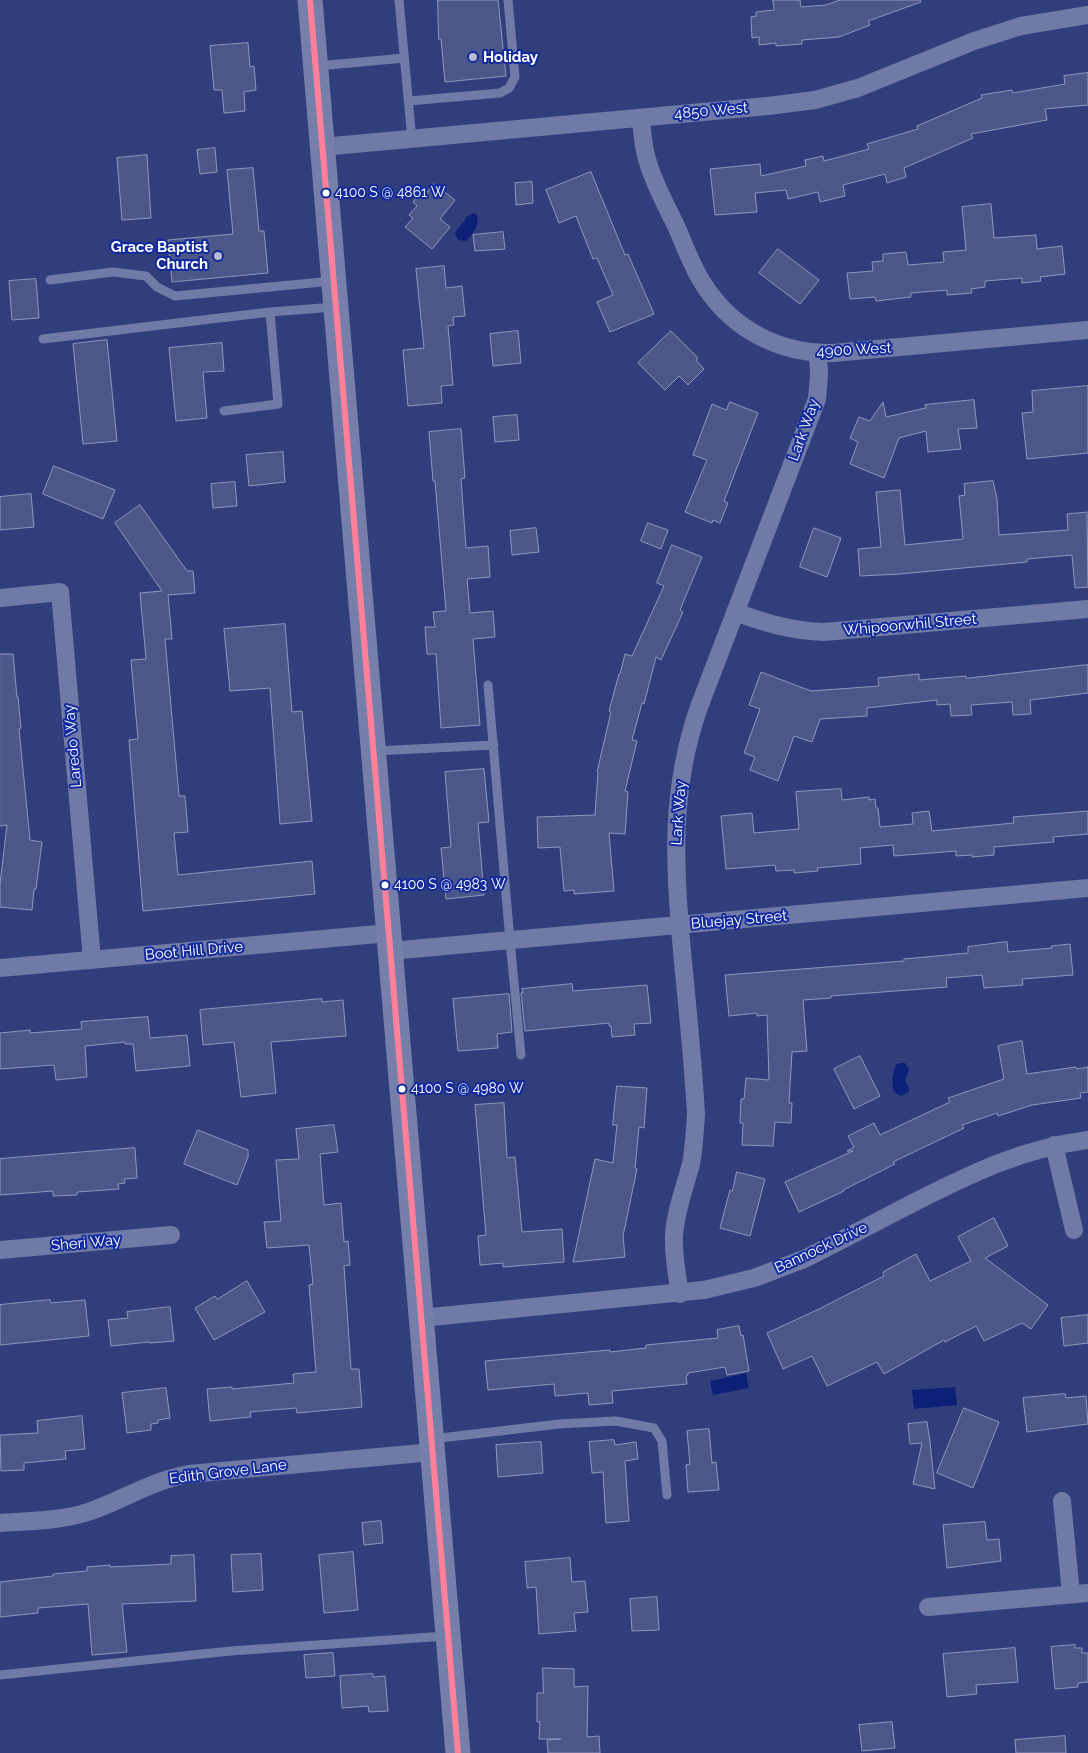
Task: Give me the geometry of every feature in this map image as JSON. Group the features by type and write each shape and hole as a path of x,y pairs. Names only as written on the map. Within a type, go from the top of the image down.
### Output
{"main road":[{"path":"310,0 458,1753"}],"street":[{"name":"4850 West","path":"322,147 412,140 815,100 858,88 996,34 1043,22 1088,15"},
{"name":"4900 West","path":"640,118 644,149 653,176 695,269 715,300 728,315 759,336 787,348 818,353 849,352 1088,330"},
{"name":"Lark Way","path":"680,1294 675,1261 675,1223 691,1161 696,1114 676,874 676,820 684,757 690,730 817,399 819,387 818,353"},
{"name":"Laredo Way","path":"0,598 60,592 92,960"},
{"name":"Whipoorwhil Street","path":"736,612 787,629 824,632 1088,609"},
{"name":"Bluejay Street","path":"390,942 510,940 1088,888"},
{"name":"Boot Hill Drive","path":"0,968 92,960 390,942"},
{"name":"Bannock Drive","path":"421,1318 680,1294 729,1285 779,1270 804,1259 989,1166 1032,1150 1088,1140"},
{"path":"1054,1145 1074,1230"},
{"name":"Sheri Way","path":"0,1250 171,1235"},
{"name":"Edith Grove Lane","path":"0,1523 76,1515 110,1503 162,1480 189,1474 432,1445"},
{"path":"928,1607 1080,1593 1062,1501"}],"lane":[{"path":"399,0 412,140"},
{"path":"408,101 500,93 509,88 515,77 508,0"},
{"path":"315,66 404,58"},
{"path":"50,280 112,272 146,276 158,287 175,296 334,281"},
{"path":"43,339 270,312 335,307"},
{"path":"224,411 278,404 270,312"},
{"path":"488,685 521,1055"},
{"path":"373,751 494,745"},
{"path":"432,1445 559,1424 616,1421 654,1428 662,1441 667,1495"},
{"path":"0,1675 231,1651 448,1636"}],"shaded area":[{"path":"474,213 478,219 475,229 466,241 458,240 456,232 466,217"},
{"path":"905,1063 909,1069 905,1080 909,1092 901,1096 894,1092 892,1082 895,1067"},
{"path":"746,1373 749,1388 713,1395 710,1381"},
{"path":"955,1387 957,1405 914,1409 912,1390"}],"building":[{"name":"Holiday","path":"438,0 498,0 506,76 445,82 441,39 439,39"},
{"path":"773,0 800,0 801,7 826,5 840,0 920,0 921,2 868,21 870,25 839,37 802,40 802,44 776,46 776,43 759,45 759,37 752,38 751,17 756,16 756,12 774,10"},
{"path":"248,43 250,67 254,66 256,90 244,92 245,111 224,113 222,90 214,90 210,46"},
{"path":"1088,73 1088,105 1045,109 1047,120 971,134 973,138 904,168 906,177 887,183 885,174 843,185 845,196 820,202 818,192 788,199 786,190 755,193 757,212 715,215 710,169 760,164 761,176 806,166 805,160 823,156 824,161 869,149 867,144 918,129 917,126 982,98 981,95 1012,90 1013,93 1065,84 1064,76"},
{"path":"215,148 217,172 200,174 197,150"},
{"path":"147,155 151,218 122,220 117,158"},
{"name":"Grace Baptist Church","path":"253,168 259,231 264,231 268,273 172,282 168,240 233,234 227,170"},
{"path":"591,172 625,255 628,254 654,314 610,332 597,302 613,295 597,258 593,259 576,216 559,223 546,190"},
{"path":"532,182 533,203 516,205 515,183"},
{"path":"434,184 455,200 440,219 450,227 432,249 405,227 413,218 409,215 417,206 413,202 423,189 427,192"},
{"path":"991,204 994,238 1036,235 1037,249 1062,246 1065,274 1040,277 1041,281 1022,283 1022,278 985,281 985,287 971,289 972,293 947,295 947,290 911,293 911,297 876,301 875,297 850,299 847,273 873,271 872,262 883,261 883,254 906,252 908,265 944,262 943,252 966,250 962,207"},
{"path":"503,232 505,249 475,251 473,235"},
{"path":"778,249 819,280 800,304 759,273"},
{"path":"444,266 446,288 462,286 465,316 453,317 454,325 448,326 453,385 441,386 442,403 408,406 403,350 424,348 416,269"},
{"path":"36,279 39,318 12,320 9,281"},
{"path":"518,331 521,363 493,366 490,334"},
{"path":"671,331 698,358 696,360 704,369 688,385 679,376 665,390 638,363"},
{"path":"107,340 117,441 83,444 73,344"},
{"path":"222,343 224,371 203,372 207,418 176,421 169,348"},
{"path":"1088,386 1088,453 1027,459 1022,413 1033,412 1032,391"},
{"path":"974,400 977,428 958,429 961,449 928,452 926,431 899,438 884,478 850,464 858,442 850,438 859,417 870,421 883,402 886,417 926,408 925,405"},
{"path":"730,402 758,413 724,501 728,503 720,523 713,520 712,523 685,512 707,460 693,455 712,404 726,410"},
{"path":"517,415 519,440 495,442 493,417"},
{"path":"461,429 465,478 461,479 466,548 488,546 490,577 467,579 470,613 493,611 495,637 473,639 480,725 441,728 436,654 427,654 425,627 435,627 433,612 446,611 429,432"},
{"path":"283,452 285,482 249,486 246,455"},
{"path":"54,466 115,490 103,519 43,494"},
{"path":"993,481 997,499 999,535 1068,530 1067,514 1087,512 1088,587 1075,588 1072,555 1027,559 1027,562 860,576 858,549 881,547 876,492 900,490 905,545 963,539 959,496 965,495 964,484"},
{"path":"235,482 237,506 213,508 211,484"},
{"path":"31,494 34,527 0,530 0,497"},
{"path":"140,505 187,571 193,571 195,593 168,595 172,639 165,639 179,796 185,796 188,832 174,833 178,875 312,861 315,894 143,911 129,740 138,739 131,660 146,659 140,593 162,591 115,523"},
{"path":"648,523 668,530 661,549 641,541"},
{"path":"536,528 539,552 512,555 510,531"},
{"path":"814,528 841,538 827,577 800,567"},
{"path":"672,545 702,557 680,610 683,612 661,660 656,657 644,704 642,703 632,740 637,741 625,791 628,792 625,834 609,833 614,891 574,894 574,890 564,891 560,847 538,848 537,817 595,815 597,772 611,712 609,711 619,674 625,654 632,656 664,586 657,583"},
{"path":"285,624 292,712 302,711 312,821 280,824 270,688 230,691 224,629"},
{"path":"0,654 13,654 30,840 42,842 32,910 0,907 0,884 7,825 0,826"},
{"path":"1088,665 1088,693 1030,700 1031,714 1013,715 1012,702 971,705 972,715 951,716 950,704 937,705 937,700 867,708 867,716 820,719 812,742 794,736 778,781 750,770 755,757 744,753 760,709 749,705 761,672 811,691 879,686 878,678 919,674 919,680 966,676 966,678"},
{"path":"484,769 489,822 478,823 484,895 446,899 441,848 451,847 445,772"},
{"path":"841,789 842,800 869,797 869,800 875,799 880,827 913,824 912,813 929,811 932,831 1014,823 1013,817 1088,811 1088,834 1053,837 1054,842 994,847 994,855 956,856 956,851 894,856 893,845 860,848 861,864 817,868 818,871 794,873 794,870 776,871 775,865 726,869 721,816 752,813 754,833 799,829 796,792"},
{"path":"1007,942 1008,952 1052,948 1051,946 1070,944 1073,975 1022,979 1023,985 984,988 982,975 946,978 947,987 803,1000 807,1051 792,1052 789,1103 792,1103 791,1123 775,1122 773,1146 742,1145 743,1123 740,1123 741,1099 744,1099 746,1078 769,1080 767,1015 757,1016 757,1013 729,1016 725,975 904,961 904,959 968,953 968,947"},
{"path":"572,984 573,991 647,985 651,1023 634,1024 635,1035 612,1037 609,1023 525,1031 522,989"},
{"path":"509,994 512,1032 497,1034 498,1048 458,1051 453,999"},
{"path":"322,999 322,1002 343,1000 346,1036 271,1042 276,1093 241,1097 234,1042 203,1045 200,1010"},
{"path":"148,1017 150,1038 187,1035 190,1066 136,1071 133,1044 125,1044 125,1042 85,1046 87,1077 56,1080 54,1065 0,1069 0,1033 30,1030 30,1033 82,1029 81,1022"},
{"path":"1022,1041 1027,1074 1088,1067 1088,1092 1080,1093 1081,1098 1032,1105 998,1116 997,1113 962,1125 964,1128 893,1162 895,1164 799,1212 785,1182 853,1151 847,1151 854,1147 848,1136 874,1123 880,1135 950,1102 948,1098 1004,1079 998,1046"},
{"path":"860,1056 880,1096 854,1109 834,1069"},
{"path":"617,1086 647,1088 644,1128 639,1127 635,1168 637,1169 623,1236 625,1257 573,1262 595,1159 613,1163 617,1125 613,1125"},
{"path":"504,1103 507,1158 515,1157 522,1232 562,1229 564,1262 503,1267 503,1263 480,1265 478,1236 486,1235 475,1105"},
{"path":"334,1125 338,1152 320,1154 324,1205 341,1203 344,1242 348,1241 350,1265 344,1266 351,1369 359,1369 362,1407 297,1413 296,1408 250,1412 251,1417 210,1421 207,1389 232,1387 232,1389 294,1383 293,1374 316,1372 309,1285 313,1284 309,1245 267,1248 264,1222 281,1221 276,1160 299,1159 296,1129"},
{"path":"198,1130 248,1150 248,1157 237,1185 184,1164"},
{"path":"135,1148 137,1178 124,1179 125,1183 118,1184 119,1189 77,1192 77,1195 53,1196 53,1191 0,1195 0,1159"},
{"path":"737,1172 765,1179 750,1236 720,1228"},
{"path":"994,1218 1008,1246 985,1258 1048,1305 1031,1329 1022,1323 984,1341 976,1326 945,1342 944,1340 884,1374 877,1362 827,1386 812,1356 783,1369 767,1333 884,1276 883,1272 916,1254 930,1281 971,1261 958,1237"},
{"path":"247,1281 265,1312 214,1340 195,1308 215,1296 217,1299"},
{"path":"50,1300 51,1303 85,1300 89,1336 0,1345 0,1305"},
{"path":"170,1307 174,1341 111,1346 108,1320 128,1318 127,1312"},
{"path":"1088,1315 1088,1343 1064,1346 1061,1318"},
{"path":"739,1326 741,1336 743,1335 749,1371 727,1375 725,1367 688,1373 686,1376 687,1384 612,1391 613,1403 589,1405 588,1393 555,1396 554,1384 488,1390 485,1361 646,1348 646,1345 718,1338 717,1330"},
{"path":"166,1388 170,1418 158,1420 158,1423 151,1424 151,1430 127,1433 122,1393"},
{"path":"1065,1394 1066,1398 1086,1396 1088,1424 1027,1432 1023,1398"},
{"path":"964,1408 999,1422 973,1488 937,1473"},
{"path":"82,1416 85,1449 65,1451 66,1459 24,1463 24,1470 1,1471 0,1435 38,1433 37,1421"},
{"path":"927,1422 935,1489 913,1484 922,1443 910,1444 908,1424"},
{"path":"709,1429 712,1463 716,1462 719,1490 688,1492 686,1465 690,1464 687,1431"},
{"path":"614,1440 615,1445 636,1442 638,1459 625,1461 629,1521 606,1523 603,1472 592,1473 589,1442"},
{"path":"541,1442 543,1473 498,1477 496,1445"},
{"path":"381,1521 383,1543 364,1545 362,1523"},
{"path":"985,1522 987,1540 999,1539 1001,1561 947,1568 943,1525"},
{"path":"353,1552 358,1610 324,1613 319,1555"},
{"path":"261,1554 263,1590 233,1592 231,1555"},
{"path":"194,1555 196,1601 122,1604 127,1652 92,1655 88,1604 38,1608 38,1613 0,1617 0,1582 87,1571 87,1567 171,1564 171,1556"},
{"path":"570,1558 572,1582 585,1581 588,1612 574,1613 576,1631 539,1634 536,1587 527,1588 525,1562"},
{"path":"657,1597 659,1630 632,1631 630,1599"},
{"path":"1075,1645 1075,1648 1082,1648 1082,1653 1088,1653 1088,1682 1078,1683 1078,1687 1055,1689 1051,1647"},
{"path":"1015,1648 1018,1682 976,1685 977,1694 947,1697 943,1654"},
{"path":"333,1653 335,1676 306,1678 304,1655"},
{"path":"543,1668 574,1669 574,1687 588,1686 587,1737 599,1736 600,1753 548,1753 547,1740 561,1739 539,1739 540,1722 537,1722 537,1693 543,1693"},
{"path":"373,1674 373,1677 385,1676 388,1711 369,1712 368,1706 342,1708 340,1676"},
{"path":"892,1722 895,1748 862,1751 859,1725"},
{"path":"1065,1736 1066,1753 1016,1753 1015,1740"}],"transit line":[{"path":"310,0 458,1753"}],"place":[{"name":"Holiday","path":"473,57"},
{"name":"4100 S @ 4861 W","path":"326,193"},
{"name":"Grace Baptist Church","path":"218,256"},
{"name":"4100 S @ 4983 W","path":"385,885"},
{"name":"4100 S @ 4980 W","path":"402,1089"}]}
